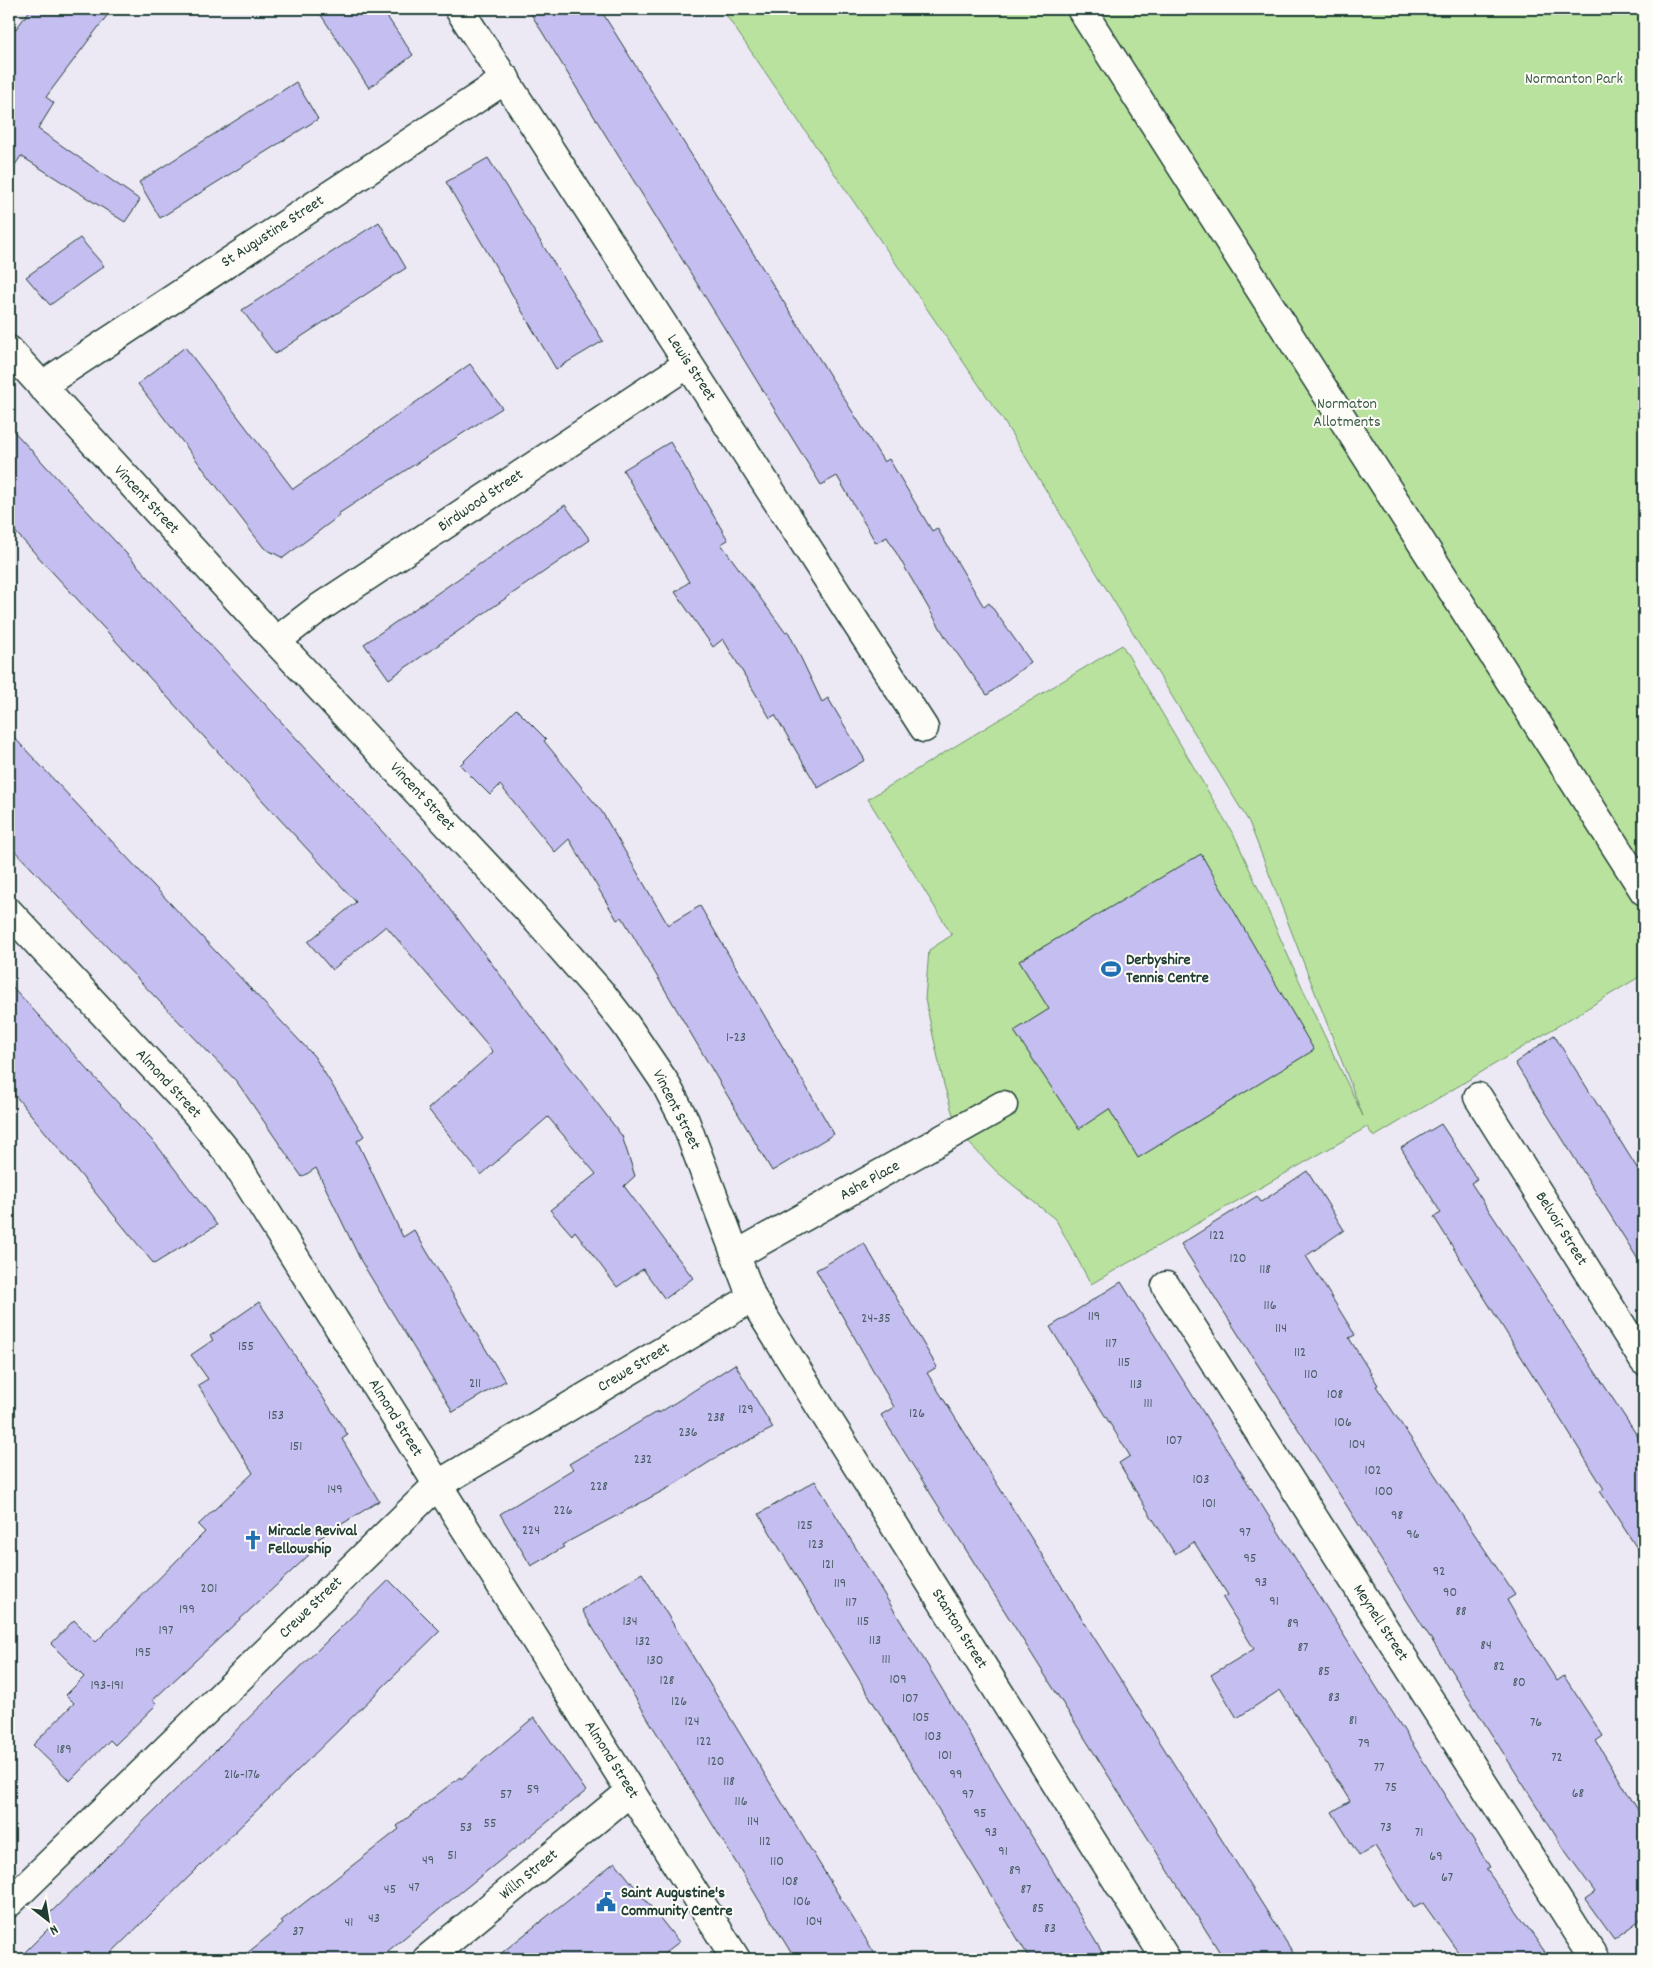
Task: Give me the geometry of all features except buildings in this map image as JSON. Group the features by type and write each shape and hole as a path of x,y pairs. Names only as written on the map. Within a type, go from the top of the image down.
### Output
{"street":[{"name":"Lewis Street","path":"459,9 924,728"},
{"path":"1081,9 1644,892"},
{"name":"St Augustine Street","path":"41,386 506,79"},
{"name":"Vincent Street","path":"9,350 276,641 528,910 602,994 664,1081 685,1121 752,1298"},
{"name":"Birdwood Street","path":"276,641 319,608 688,364"},
{"name":"Almond Street","path":"9,912 196,1113 233,1159 436,1485 736,1959"},
{"name":"Belvoir Street","path":"1478,1097 1644,1361"},
{"name":"Ashe Place","path":"736,1255 1004,1105"},
{"name":"Meynell Street","path":"1166,1286 1594,1959"},
{"name":"Crewe Street","path":"9,1903 436,1485 752,1298"},
{"name":"Stanton Street","path":"752,1298 1166,1959"},
{"name":"Willn Street","path":"427,1959 631,1791"}],"green space":[{"name":"Normaton Allotments","path":"722,9 1644,9 1644,974 1374,1137 1367,1127 1091,1284 1056,1220 997,1172 970,1144 954,1118 944,1085 925,999 929,950 952,935 868,799 1122,645 1236,839 1315,1016 1363,1116 1249,822 1003,420"}],"place":[{"name":"Derbyshire Tennis Centre","path":"1111,969"},
{"name":"Miracle Revival Fellowship","path":"253,1540"},
{"name":"Saint Augustine's Community Centre","path":"606,1902"}],"park label":[{"name":"Normanton Park","path":"1574,79"}]}
